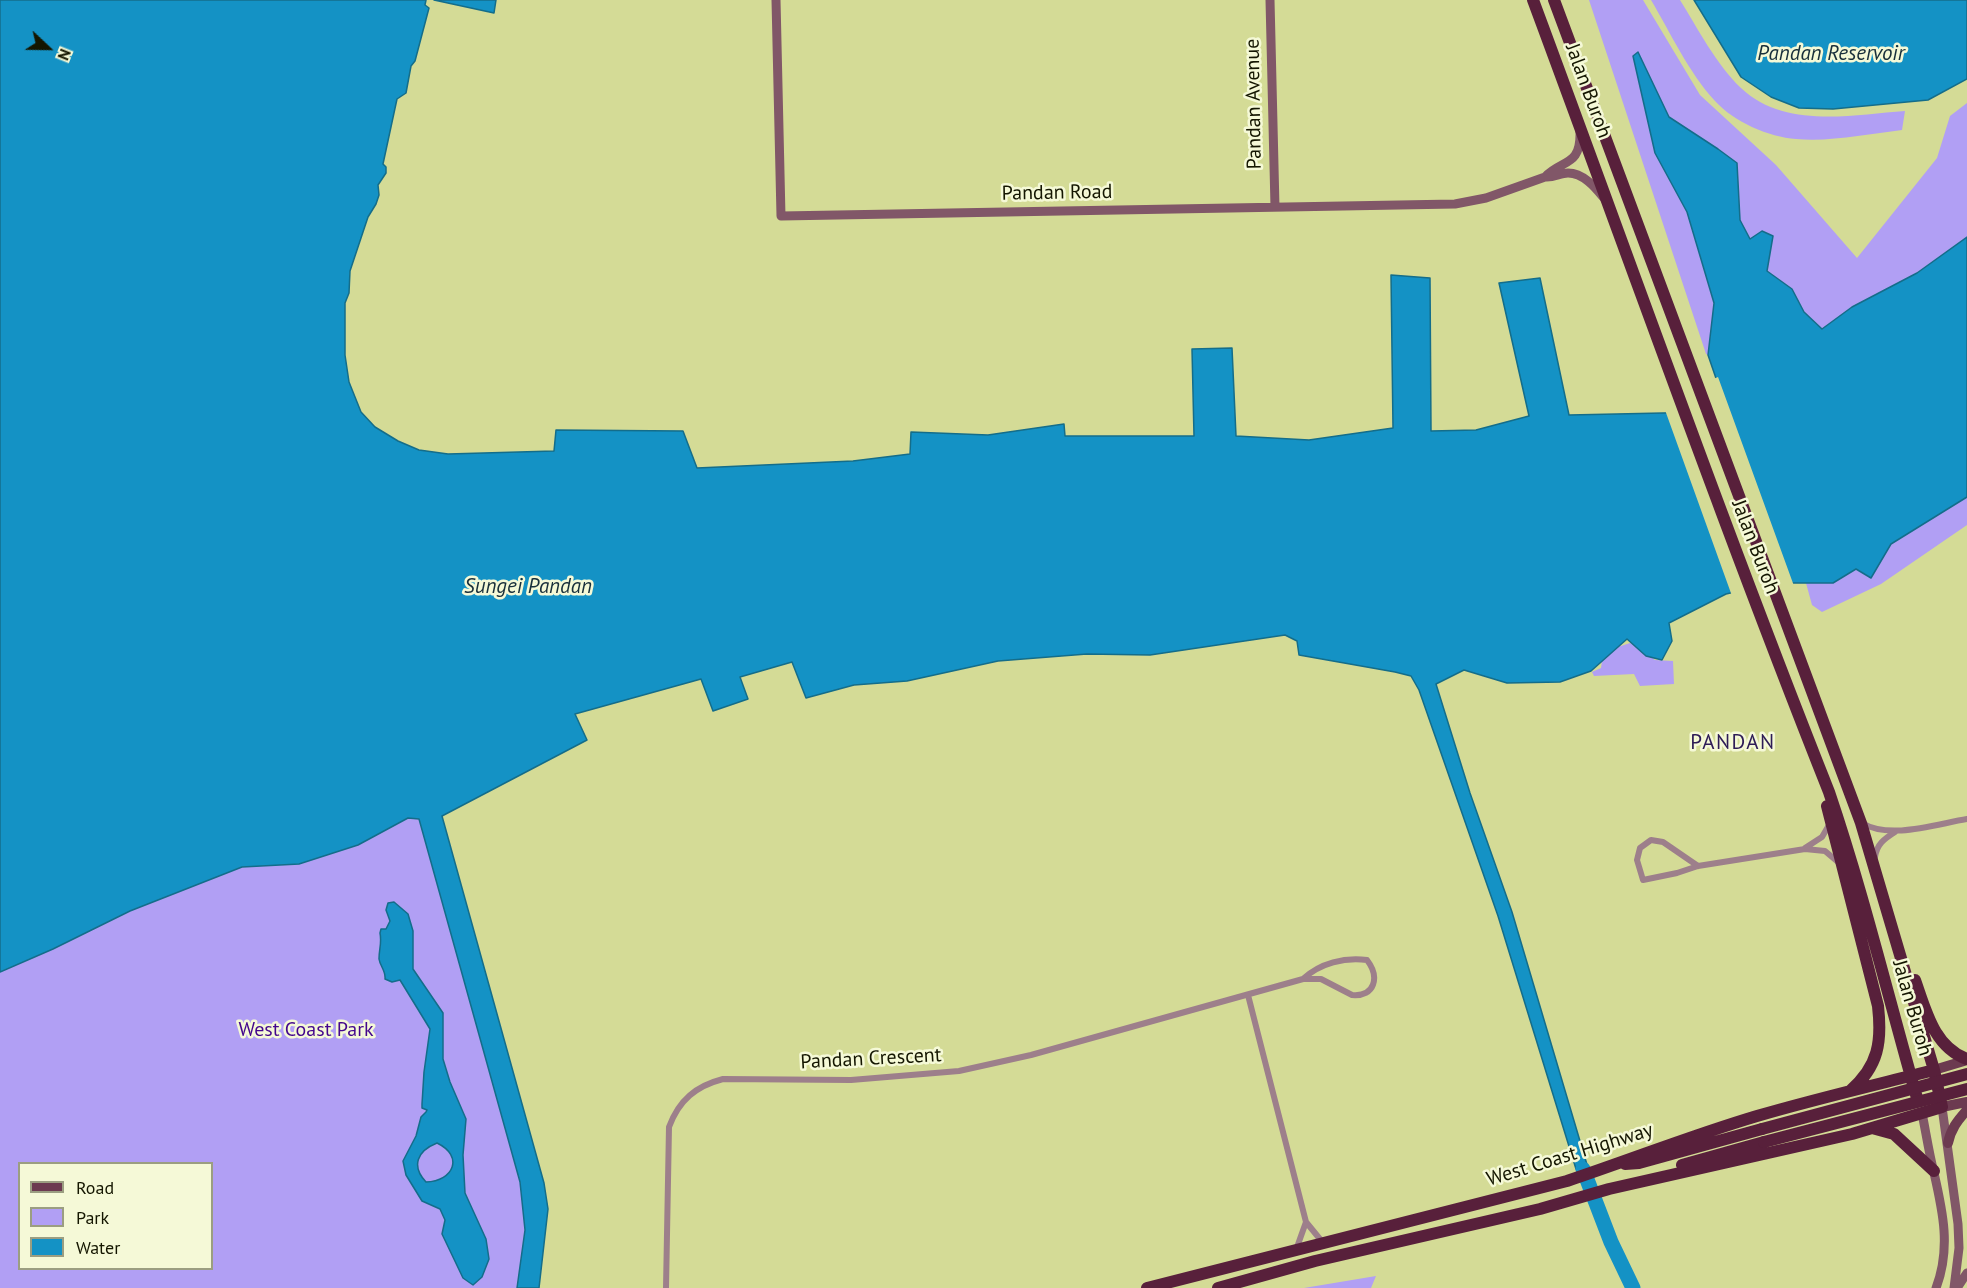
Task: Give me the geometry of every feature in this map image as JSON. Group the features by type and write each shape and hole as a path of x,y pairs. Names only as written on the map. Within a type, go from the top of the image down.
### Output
{"highway":[{"name":"Jalan Buroh","path":"1533,0 1610,206 1677,396 1829,792 1851,855 1900,1040 1922,1113"},
{"name":"Jalan Buroh","path":"1554,0 1861,823 1934,1071 1942,1107"},
{"path":"1829,792 1825,797 1830,822 1844,866 1878,1005 1880,1022 1875,1061 1863,1079 1847,1093"},
{"path":"1895,940 1906,952 1935,1034 1946,1047 1967,1060"},
{"name":"West Coast Highway","path":"1147,1288 1566,1181 1618,1164 1645,1152 1756,1116 1934,1071"},
{"path":"1618,1164 1639,1163 1967,1074"},
{"path":"1612,1188 1627,1180 1967,1089"},
{"name":"West Coast Highway","path":"1218,1288 1612,1188 1797,1147 1942,1107"},
{"path":"1872,1128 1894,1134 1934,1171"}],"main road":[{"name":"West Coast Highway","path":"1934,1071 1967,1060"},
{"name":"West Coast Highway","path":"1942,1107 1967,1102"},
{"path":"1948,1143 1955,1123 1967,1110"}],"street":[{"name":"Pandan Road","path":"776,0 781,216 1455,204 1471,202 1545,177 1552,178 1568,173 1593,185 1610,206"},
{"name":"Pandan Avenue","path":"1270,0 1275,207"},
{"name":"Pandan Road","path":"1545,177 1574,156 1580,142 1580,126"},
{"path":"1873,867 1876,848 1883,839 1896,832 1967,819"},
{"path":"1805,849 1822,837 1830,822"},
{"path":"1861,823 1875,829 1896,832"},
{"path":"1698,866 1663,842 1651,840 1640,848 1637,860 1643,880 1698,866 1805,849 1828,852 1844,866"},
{"name":"Pandan Crescent","path":"666,1288 669,1127 684,1099 703,1085 723,1079 851,1080 959,1071 1031,1055 1303,979 1322,979 1357,996 1370,991 1375,975 1368,960 1353,958 1317,967 1303,979"},
{"path":"1248,995 1306,1222 1324,1244"},
{"path":"1942,1107 1958,1224 1959,1248 1955,1288"},
{"path":"1922,1113 1942,1209 1946,1244 1936,1288"},
{"path":"1295,1252 1306,1222"},
{"path":"1958,1224 1967,1234"},
{"path":"1955,1288 1967,1273"}],"green space":[{"path":"1589,0 1643,0 1700,95 1776,165 1857,258 1937,158 1950,116 1967,103 1967,237 1917,273 1852,307 1822,329 1804,312 1792,289 1767,271 1740,220 1737,163 1669,117 1638,53 1655,153 1687,212 1714,303 1708,355 1706,354"},
{"path":"1651,0 1680,0 1723,68 1741,88 1758,101 1777,109 1819,116 1905,111 1902,130 1836,139 1809,140 1786,138 1764,132 1742,122 1723,109 1706,90 1688,65"},
{"path":"1967,497 1967,525 1881,584 1822,612 1812,605 1806,583 1833,583 1856,569 1871,577 1891,544"},
{"path":"1630,643 1641,648 1655,660 1673,661 1674,684 1640,686 1634,674 1594,676 1592,672 1601,668 1603,654 1609,647"},
{"name":"West Coast Park","path":"408,818 419,819 520,1182 525,1230 517,1288 0,1288 0,972 130,911 242,867 299,864 358,845"},
{"path":"1376,1276 1371,1288 1304,1288"}],"water":[{"name":"Sungei Pandan","path":"0,0 426,0 425,5 429,8 415,61 411,66 406,93 397,99 383,164 386,167 386,173 378,185 379,195 368,217 350,271 349,293 345,303 345,355 349,382 361,412 375,427 398,441 419,450 448,454 554,451 556,430 683,431 697,468 853,461 910,454 911,432 988,435 1064,424 1065,436 1194,436 1192,349 1232,348 1236,436 1309,440 1393,428 1391,275 1430,278 1431,431 1476,430 1529,416 1499,283 1540,278 1569,415 1710,412 1720,390 1708,355 1714,303 1687,212 1655,153 1633,56 1638,52 1669,117 1737,163 1740,220 1750,239 1762,231 1773,236 1767,271 1792,289 1804,312 1822,329 1852,307 1917,273 1967,237 1967,497 1891,544 1871,578 1856,569 1833,583 1774,583 1726,594 1669,623 1672,641 1662,660 1646,656 1627,639 1591,671 1560,682 1507,683 1464,670 1436,684 1470,793 1512,912 1588,1168 1576,1169 1498,916 1419,690 1411,676 1299,655 1297,641 1285,635 1150,655 1087,654 998,661 907,681 854,685 806,698 792,662 740,677 748,699 713,711 701,679 575,714 587,740 442,816 544,1183 548,1209 539,1288 517,1288 525,1230 520,1182 419,819 408,818 358,845 299,864 242,867 130,911 0,972"},
{"path":"434,0 496,0 494,13"},
{"name":"Pandan Reservoir","path":"1694,0 1967,0 1967,79 1928,100 1833,109 1799,108 1771,97 1741,77"},
{"path":"394,902 408,914 413,931 413,969 443,1013 443,1059 466,1119 463,1155 465,1193 486,1239 489,1259 482,1277 473,1285 463,1278 442,1234 445,1220 440,1209 422,1201 406,1175 403,1161 416,1136 421,1117 427,1110 422,1108 422,1104 430,1029 400,980 392,982 385,979 379,959 380,933 381,929 386,929 390,921 386,910 388,903","holes":["437,1143 451,1154 453,1161 449,1173 436,1181 426,1182 421,1176 418,1160 430,1146"]}],"pier":[{"path":"1718,377 1794,586 1774,586 1732,596 1665,410 1708,409 1717,390 1713,379"}],"waterway":[{"path":"1583,1169 1611,1242 1633,1288"}],"district":[{"name":"PANDAN","path":"1733,743"}]}
